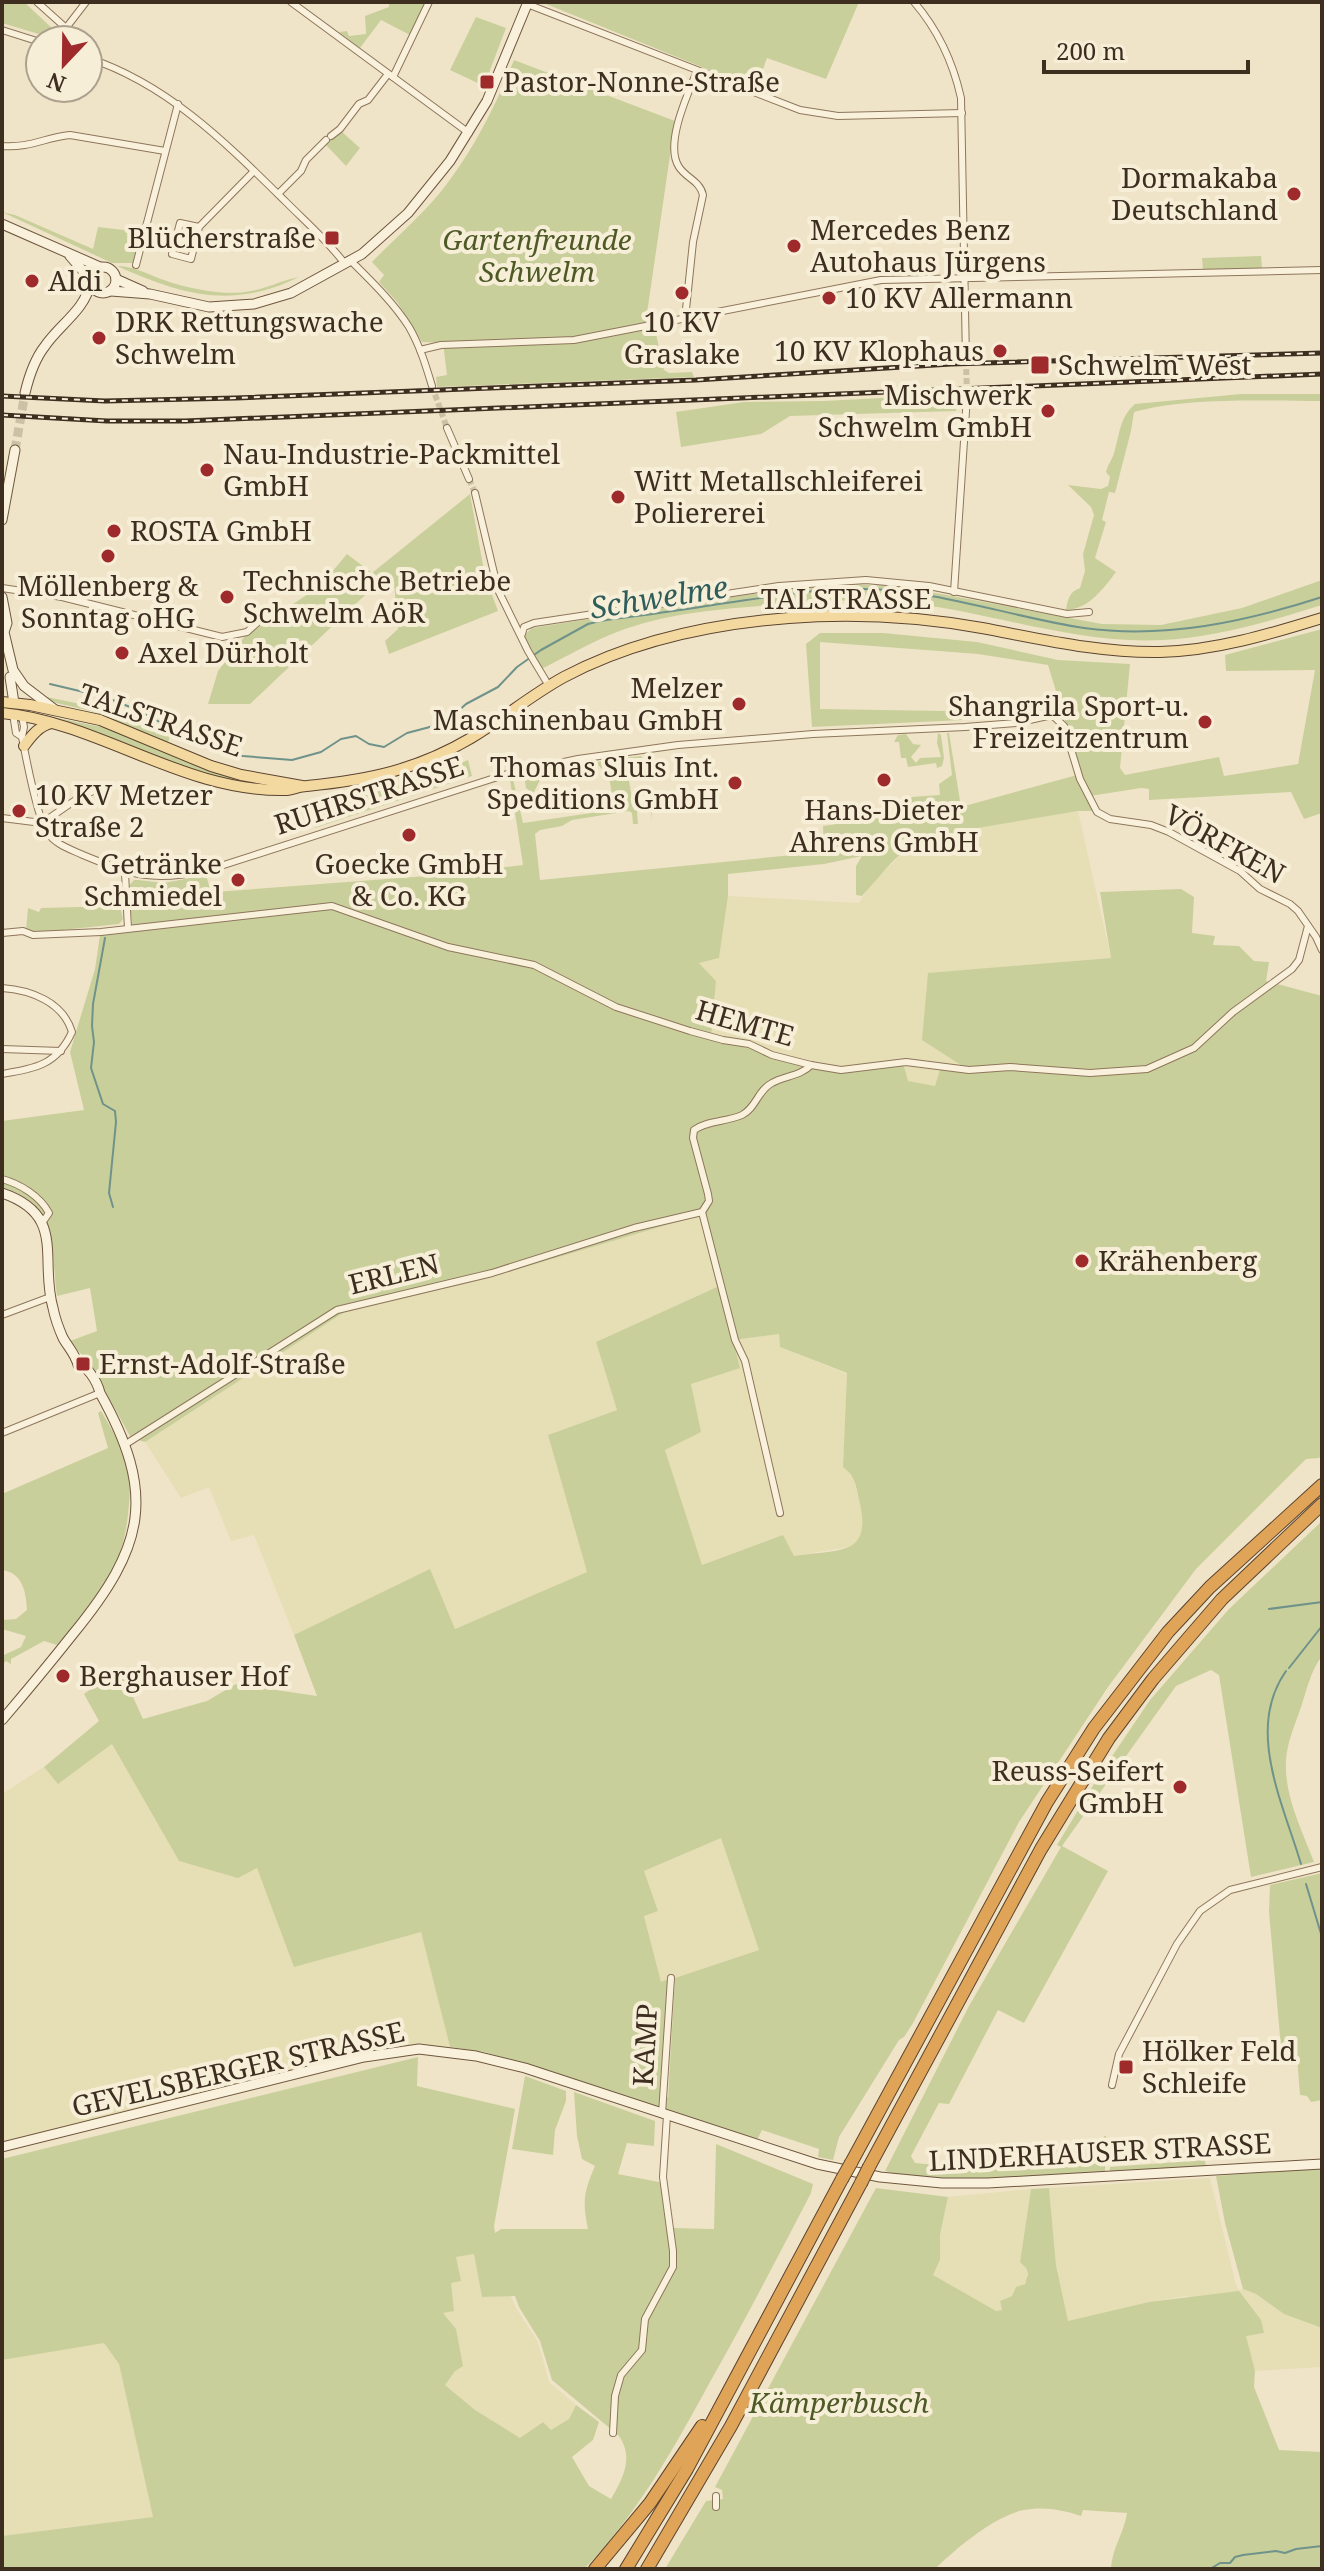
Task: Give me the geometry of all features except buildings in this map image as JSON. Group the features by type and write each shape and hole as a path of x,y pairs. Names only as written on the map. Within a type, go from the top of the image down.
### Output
{"highway":[{"path":"626,2569 672,2481 734,2381 1047,1802 1094,1728 1168,1632 1214,1582 1322,1485"},
{"path":"647,2569 701,2478 1041,1849 1081,1781 1153,1679 1227,1594 1322,1504"},
{"path":"595,2569 672,2481"}],"main road":[{"path":"70,256 95,291 150,294 209,307 254,304 291,293 348,263 382,238 417,203 450,161 487,101 527,3"},
{"path":"2,224 70,256 111,269 116,279 115,286 77,311"},
{"path":"25,393 32,369 43,348 77,311 87,296 93,272 100,267"},
{"path":"116,279 150,294"},
{"path":"2,520 15,450"},
{"path":"2,597 7,623 3,627 15,676 13,709"},
{"name":"TALSTRASSE","path":"13,709 105,739 207,780 288,790 358,781 423,762 470,738 549,686 618,653 659,639 729,624 861,616 919,620 1093,648 1145,652 1185,651 1226,644 1322,618"},
{"path":"2,693 15,676"},
{"path":"15,676 54,709"},
{"name":"TALSTRASSE","path":"13,709 54,709 100,720 223,770 303,786"},
{"path":"23,742 44,725 54,723"},
{"path":"2,1193 25,1205 42,1223 48,1240 50,1297 61,1334 78,1366 92,1387 100,1393 126,1444 136,1489 131,1539 122,1566 106,1593 2,1720"},
{"name":"GEVELSBERGER STRASSE","path":"2,2147 329,2065 419,2049 451,2051 525,2068 817,2164 880,2177"},
{"name":"LINDERHAUSER STRASSE","path":"880,2177 927,2183 988,2183 1322,2164"}],"street":[{"path":"37,2 62,24"},
{"path":"69,24 86,2"},
{"path":"291,2 469,133"},
{"path":"278,194 301,171 306,160 340,129 359,104 368,100 390,76 429,2"},
{"path":"914,2 946,50 956,74 962,113 966,360"},
{"path":"527,3 785,106 821,114 962,113"},
{"path":"2,30 24,37"},
{"path":"104,63 178,104 224,141 393,305 420,350 432,386"},
{"path":"685,319 703,195 701,188 682,171 674,155 678,126 697,71"},
{"path":"136,265 178,104"},
{"path":"2,146 29,146 70,135 165,151"},
{"path":"199,227 180,223 172,254 191,259 199,227 254,171"},
{"path":"420,350 441,345 574,340 881,280 1322,270"},
{"path":"954,592 967,396"},
{"path":"447,428 469,479"},
{"path":"475,493 498,590 549,686"},
{"path":"522,634 524,627 534,623 779,586 866,580 899,582 1067,614 1089,612"},
{"path":"2,588 62,597 222,637 247,632 258,622"},
{"path":"13,709 16,733 23,742 42,823"},
{"name":"RUHRSTRASSE","path":"42,823 51,838 59,844 125,873 180,876 208,870 507,774 578,759 678,745 819,733 1016,723 1052,715"},
{"name":"VÖRFKEN","path":"1052,715 1064,726 1080,779 1097,812 1110,819 1151,825 1169,832 1240,871 1260,889 1290,904 1322,950"},
{"path":"2,818 42,823 97,789"},
{"path":"125,873 128,928"},
{"name":"HEMTE","path":"2,933 101,932 321,906 343,908 448,947 534,965 616,1007 690,1031 749,1044 772,1055 811,1065 841,1070 918,1062 955,1070 1010,1067 1090,1073 1147,1069 1194,1048 1233,1012 1292,969 1299,960 1308,926"},
{"path":"2,988 41,997 63,1015 72,1032 61,1051 50,1061 2,1074"},
{"path":"2,1049 61,1051"},
{"path":"780,1513 745,1361 735,1340 702,1212 709,1201 693,1138 694,1130 702,1125 743,1114 753,1107 767,1086 804,1072 811,1065"},
{"path":"2,1179 31,1193 47,1209 49,1213 42,1223"},
{"name":"ERLEN","path":"126,1444 337,1310 492,1273 634,1228 702,1212"},
{"path":"2,1315 50,1297"},
{"path":"2,1433 100,1393"},
{"path":"1112,2085 1119,2054 1177,1944 1200,1911 1230,1890 1322,1867"},
{"name":"KAMP","path":"665,2115 671,1978"},
{"path":"613,2433 615,2396 621,2375 642,2350 645,2319 673,2267 663,2177 665,2115"},
{"path":"716,2496 716,2507"}],"shaded area":[{"path":"1078,811 1111,958 929,973 966,1068 935,1086 841,1070 711,1036 716,981 699,963 719,958 728,896 859,903 872,883 912,844 966,830"},
{"path":"700,1215 717,1287 596,1342 617,1410 548,1435 587,1572 455,1629 430,1570 294,1635 254,1535 231,1541 209,1487 181,1498 145,1442 343,1313 485,1279"},
{"path":"779,1334 780,1347 847,1374 843,1466 852,1473 864,1530 860,1541 850,1547 793,1556 783,1535 702,1565 665,1450 700,1432 691,1384 732,1340"},
{"path":"112,1744 179,1861 256,1868 421,1932 450,2047 368,2051 2,2142 2,1794 44,1767 59,1783"},
{"path":"721,1838 759,1950 661,1983 644,1915 658,1911 644,1871"},
{"path":"1210,2178 1236,2285 1239,2290 1256,2294 1284,2314 1322,2328 1322,2367 1255,2371 1245,2335 1263,2334 1187,2296 1068,2322 1056,2265 1049,2188"},
{"path":"1031,2189 1020,2262 1026,2268 1028,2279 1012,2296 1000,2301 1002,2310 987,2307 933,2275 940,2260 940,2236 948,2197"},
{"path":"474,2254 482,2297 511,2296 538,2342 549,2382 576,2405 569,2419 550,2431 542,2422 520,2439 475,2410 444,2384 455,2371 442,2313 451,2282 460,2281 456,2257"},
{"path":"104,2342 119,2364 153,2517 2,2536 2,2360"}],"green space":[{"path":"2,2 24,2 48,24 24,24 24,30 2,23"},
{"path":"389,2 426,2 410,35 381,20 360,48 339,32 347,31 349,36 366,34 365,16 389,7"},
{"path":"541,2 859,2 826,79 767,58 756,89"},
{"path":"476,17 506,28 484,86 450,70"},
{"name":"Gartenfreunde Schwelm","path":"514,60 675,121 645,327 654,325 664,370 669,373 692,372 694,377 437,387 436,377 447,375 443,343 422,342 397,302 379,282 384,275 372,262 429,205 457,171 484,125"},
{"path":"342,132 360,148 346,166 326,145"},
{"path":"2,212 93,249 98,227 141,232 134,263 112,263"},
{"path":"1261,256 1262,268 1203,270 1202,258"},
{"path":"117,266 132,268 168,282 223,293 251,291 299,277 251,293 207,295 163,285"},
{"path":"958,394 956,411 790,416 761,434 681,447 676,412 744,402"},
{"path":"1241,394 1322,394 1322,401 1202,402 1134,412 1115,493 1109,492 1102,520 1106,522 1095,558 1116,572 1088,602 1066,610 1070,596 1080,588 1085,571 1083,554 1094,515 1091,507 1068,485 1101,489 1108,486 1110,477 1106,472 1126,415 1135,404"},
{"path":"470,494 485,576 498,611 389,654 385,641 398,629 394,582 381,580 250,704 208,704 218,671 245,636 320,586 347,554 372,573"},
{"path":"1322,580 1322,605 1223,632 1182,639 1096,637 932,606 864,600 795,603 670,617 617,632 541,669 521,638 532,628 735,596 841,584 898,586 1102,624 1161,625 1242,608"},
{"path":"1322,629 1322,813 1304,819 1291,792 1149,800 1149,789 1141,788 1090,796 1096,811 1078,811 966,830 912,844 862,896 856,895 856,866 862,856 824,864 728,874 719,958 699,963 716,981 711,1037 841,1070 903,1063 908,1081 935,1086 941,1067 964,1067 922,1040 928,973 1111,958 1100,892 1181,889 1194,897 1192,933 1215,936 1213,945 1239,946 1254,961 1269,962 1266,981 1322,996 1322,1455 1306,1459 1196,1569 1108,1687 1019,1822 913,2023 899,2040 839,2137 833,2160 818,2157 819,2149 762,2130 757,2140 529,2065 484,2052 450,2047 421,1932 294,1967 257,1868 238,1878 179,1861 112,1744 58,1784 44,1767 99,1721 84,1694 120,1668 143,1719 207,1701 236,1684 317,1696 294,1635 430,1569 455,1629 587,1572 548,1435 617,1410 596,1342 717,1287 700,1215 485,1279 343,1313 145,1442 131,1438 92,1367 70,1341 97,1331 90,1288 57,1296 52,1245 44,1217 35,1205 21,1195 2,1187 2,1121 84,1110 70,1052 95,969 100,935 133,931 128,887 134,880 164,883 206,875 210,889 215,892 440,875 523,865 510,780 513,779 523,823 598,812 612,805 613,800 606,760 641,756 649,768 628,775 634,810 652,809 651,821 651,812 637,812 638,824 633,824 629,811 572,820 562,826 540,830 535,834 540,880 824,852 823,826 906,814 906,802 912,797 940,795 939,784 952,775 947,733 961,807 1077,775 1067,727 1048,665 978,654 820,642 820,709 1007,712 1007,718 812,727 806,644 820,633 883,633 977,642 1058,660 1130,664 1120,768 1125,775 1219,757 1224,776 1298,764 1315,670 1226,671 1225,655","holes":["779,1334 780,1347 847,1373 843,1467 856,1486 861,1532 848,1547 794,1556 783,1535 702,1565 665,1450 701,1432 691,1384 740,1368 733,1340","721,1838 759,1950 675,1978 668,2098 660,2089 671,1978 661,1982 644,1916 658,1911 644,1871"]},
{"path":"42,696 95,707 170,737 168,742 91,711 52,702"},
{"path":"38,714 106,728 261,785 230,781 175,766 98,732"},
{"path":"938,733 941,735 944,758 942,766 937,768 936,763 908,767 906,758 901,758 899,742 894,742 898,735 906,734 913,744 921,745 911,757 916,763 920,758 941,757"},
{"path":"468,760 472,776 315,828 313,802 379,791 434,775"},
{"path":"602,761 602,769 597,764 542,776 533,794 526,788 524,775"},
{"path":"120,906 123,919 119,924 34,933 26,930 28,908 39,912 41,908"},
{"path":"101,1411 127,1462 130,1497 122,1548 97,1596 57,1645 44,1641 11,1659 11,1664 6,1661 2,1665 2,1656 21,1647 26,1636 2,1629 2,1620 16,1619 27,1610 19,1579 2,1570 2,1494 108,1448 98,1413"},
{"path":"1322,1521 1322,1656 1309,1681 1286,1761 1291,1800 1314,1862 1251,1877 1219,1675 1211,1670 1176,1686 1062,1846 1108,1871 1024,2023 998,2010 949,2104 939,2103 911,2156 915,2163 936,2165 1093,2162 1101,2157 1106,2136 1105,2172 964,2180 885,2171 969,2006 1061,1847 1057,1845 1100,1774 1150,1700 1229,1609"},
{"path":"1322,1873 1322,2100 1311,2102 1307,2096 1300,2095 1297,2057 1282,2059 1269,1912 1270,1885"},
{"path":"418,2057 417,2086 515,2109 495,2233 501,2229 588,2229 585,2196 595,2166 582,2159 574,2092 655,2121 654,2146 627,2143 618,2174 664,2183 672,2228 714,2229 716,2144 813,2184 761,2288 668,2456 638,2504 584,2569 2,2569 2,2536 153,2517 119,2364 104,2343 2,2360 2,2159","holes":["474,2254 482,2297 515,2296 540,2341 552,2380 619,2436 626,2452 625,2468 611,2499 589,2486 572,2457 593,2440 599,2422 576,2405 569,2419 551,2430 543,2422 520,2438 475,2410 445,2385 463,2366 456,2329 443,2313 454,2311 451,2283 461,2281 456,2257"]},
{"path":"525,2076 566,2091 566,2101 555,2130 553,2155 512,2149"},
{"path":"1205,2160 1206,2167 1110,2172 1110,2167"},
{"path":"1322,2168 1322,2328 1284,2314 1256,2294 1243,2289 1216,2176"},
{"name":"Kämperbusch","path":"876,2188 948,2197 940,2235 940,2260 933,2275 996,2311 1002,2310 1000,2301 1012,2296 1016,2287 1025,2284 1028,2274 1020,2262 1031,2189 1049,2188 1056,2265 1068,2321 1149,2302 1239,2291 1261,2320 1264,2333 1246,2336 1255,2371 1254,2387 1279,2450 1322,2452 1322,2569 1111,2569 1127,2513 1083,2510 1081,2516 1039,2508 1013,2513 989,2526 935,2569 665,2569 706,2501 723,2499 722,2490 715,2487"}],"waterway":[{"name":"Schwelme","path":"50,684 105,697 140,711 199,744 243,756 292,760 321,752 341,739 356,736 369,744 384,747 407,733 445,723 466,704 498,687 517,667 541,650 588,624 600,621 788,594 864,589 919,594 1084,628 1145,631 1234,621 1322,597"},
{"path":"105,938 93,1004 91,1068 103,1104 115,1111 109,1193 113,1207"},
{"path":"1269,1609 1322,1602"},
{"path":"1289,1668 1322,1626"},
{"path":"1286,1671 1274,1693 1268,1741 1271,1766 1301,1864"},
{"path":"1306,1884 1322,1937"},
{"path":"1210,2569 1243,2555 1276,2551 1285,2553 1322,2546"}],"tunnel":[{"path":"966,360 967,396"},
{"path":"432,386 447,428"},
{"path":"15,450 25,393"},
{"path":"469,479 475,493"}],"railway":[{"path":"2,396 105,401 236,398 696,380 951,364 1322,353"},
{"path":"2,415 107,421 185,421 1322,374"}],"place":[{"name":"Pastor-Nonne-Straße","path":"487,82"},
{"name":"Dormakaba Deutschland","path":"1294,194"},
{"name":"Blücherstraße","path":"332,238"},
{"name":"Mercedes Benz Autohaus Jürgens","path":"794,246"},
{"name":"Aldi","path":"32,281"},
{"name":"10 KV Graslake","path":"682,293"},
{"name":"10 KV Allermann","path":"829,298"},
{"name":"DRK Rettungswache Schwelm","path":"99,338"},
{"name":"10 KV Klophaus","path":"1000,351"},
{"name":"Schwelm West","path":"1040,365"},
{"name":"Mischwerk Schwelm GmbH","path":"1048,411"},
{"name":"Nau-Industrie-Packmittel GmbH","path":"207,470"},
{"name":"Witt Metallschleiferei Poliererei","path":"618,497"},
{"name":"ROSTA GmbH","path":"114,531"},
{"name":"Möllenberg & Sonntag oHG","path":"108,556"},
{"name":"Technische Betriebe Schwelm AöR","path":"227,597"},
{"name":"Axel Dürholt","path":"122,653"},
{"name":"Melzer Maschinenbau GmbH","path":"739,704"},
{"name":"Shangrila Sport-u. Freizeitzentrum","path":"1205,722"},
{"name":"Hans-Dieter Ahrens GmbH","path":"884,780"},
{"name":"Thomas Sluis Int. Speditions GmbH","path":"735,783"},
{"name":"10 KV Metzer Straße 2","path":"19,811"},
{"name":"Goecke GmbH & Co. KG","path":"409,835"},
{"name":"Getränke Schmiedel","path":"238,880"},
{"name":"Krähenberg","path":"1082,1261"},
{"name":"Ernst-Adolf-Straße","path":"83,1364"},
{"name":"Berghauser Hof","path":"63,1676"},
{"name":"Reuss-Seifert GmbH","path":"1180,1787"},
{"name":"Hölker Feld Schleife","path":"1126,2067"}]}
